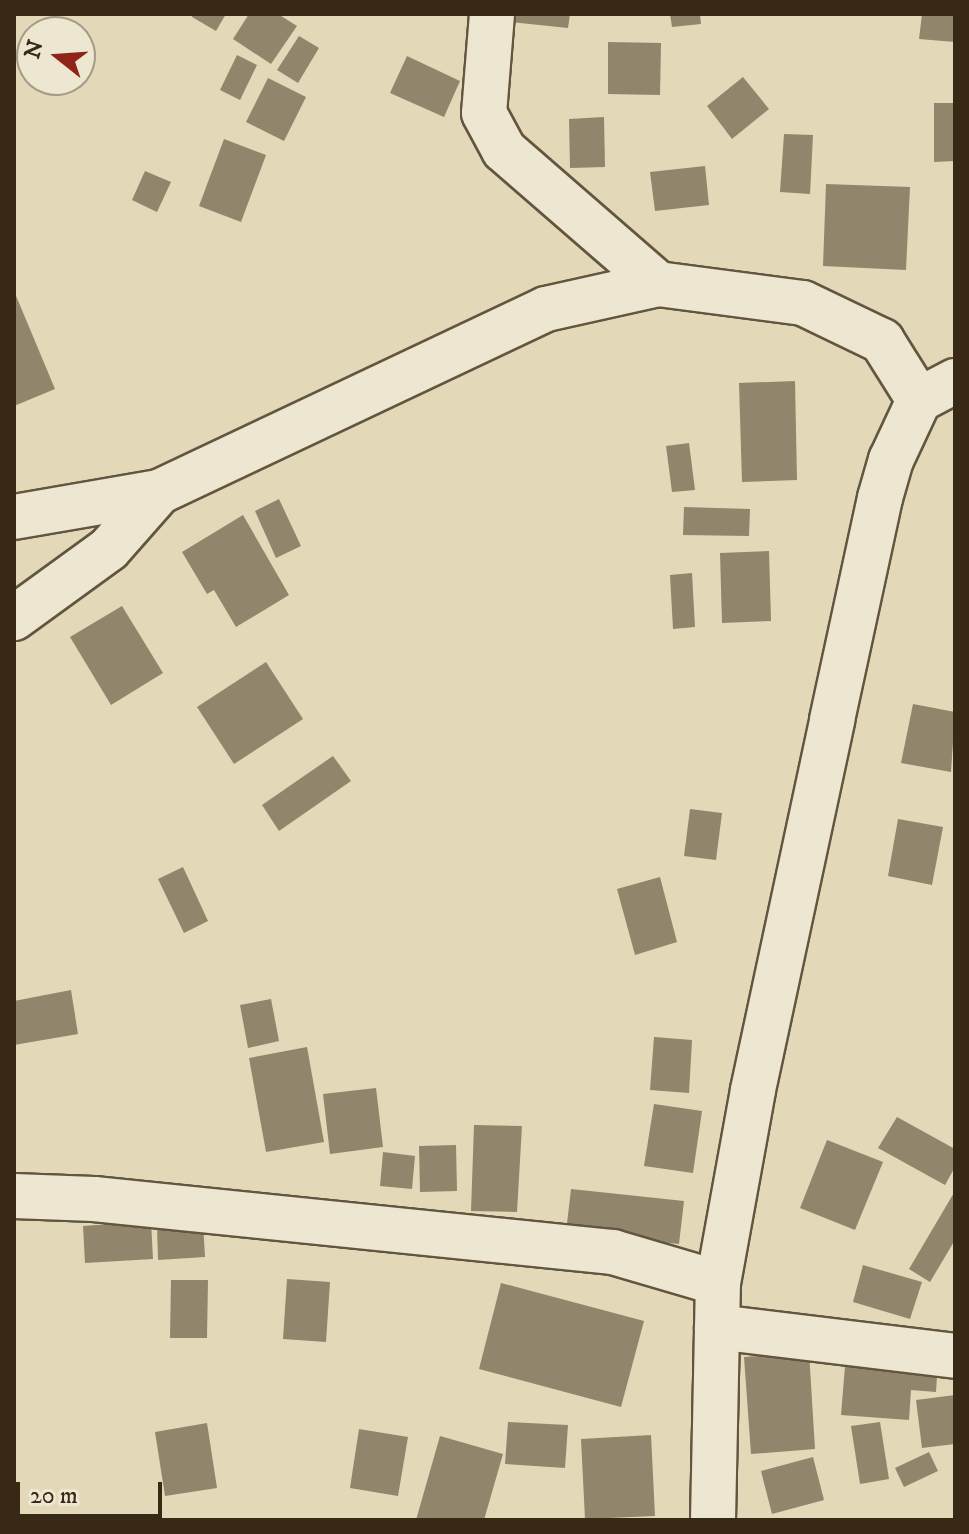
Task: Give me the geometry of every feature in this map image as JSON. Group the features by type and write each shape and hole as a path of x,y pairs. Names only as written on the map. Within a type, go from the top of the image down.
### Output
{"street":[{"path":"492,14 484,113 504,150 658,284"},
{"path":"14,517 159,492 546,309 658,284 803,303 882,341 937,390 891,460 880,498 753,1090 718,1283 713,1520"},
{"path":"14,618 109,549 159,492"},
{"path":"14,1196 94,1199 613,1252 718,1283"},
{"path":"717,1327 955,1356"}],"building":[{"path":"193,14 226,14 216,31 192,17"},
{"path":"249,14 278,14 297,26 271,64 233,39"},
{"path":"502,14 570,14 568,28 501,21"},
{"path":"670,14 700,14 701,24 672,27"},
{"path":"922,14 955,14 955,42 919,39"},
{"path":"299,36 319,48 298,83 277,70"},
{"path":"608,42 661,43 660,95 608,94"},
{"path":"237,55 257,65 240,100 220,90"},
{"path":"407,56 460,81 444,117 390,93"},
{"path":"743,77 769,109 732,139 707,106"},
{"path":"268,78 306,97 284,141 246,122"},
{"path":"934,103 955,103 955,161 934,162"},
{"path":"604,117 605,167 570,168 569,119"},
{"path":"784,134 813,135 810,194 780,192"},
{"path":"224,139 266,155 241,222 199,206"},
{"path":"705,166 709,205 655,211 650,172"},
{"path":"145,171 171,182 157,212 132,200"},
{"path":"826,184 910,187 906,270 823,266"},
{"path":"14,291 55,389 14,406"},
{"path":"795,381 797,480 742,482 739,383"},
{"path":"689,443 695,490 672,492 666,446"},
{"path":"279,499 301,546 276,558 255,511"},
{"path":"684,507 750,509 749,536 683,535"},
{"path":"243,515 289,595 236,627 214,590 207,594 182,552"},
{"path":"769,551 771,621 722,623 720,553"},
{"path":"692,573 695,627 673,629 670,575"},
{"path":"122,606 163,673 111,705 70,637"},
{"path":"266,662 303,719 234,764 197,707"},
{"path":"913,704 955,712 951,772 901,763"},
{"path":"333,756 351,781 279,831 262,805"},
{"path":"690,809 722,813 716,860 684,856"},
{"path":"898,819 943,827 932,885 888,876"},
{"path":"183,867 208,921 184,933 158,879"},
{"path":"660,877 677,942 635,955 617,889"},
{"path":"71,990 78,1034 14,1045 14,1001"},
{"path":"271,999 279,1041 248,1048 240,1005"},
{"path":"654,1037 692,1040 689,1093 650,1090"},
{"path":"307,1047 324,1142 266,1152 249,1058"},
{"path":"376,1088 383,1147 330,1154 323,1094"},
{"path":"654,1104 702,1111 693,1173 644,1166"},
{"path":"897,1117 955,1149 955,1167 945,1185 878,1148"},
{"path":"474,1125 522,1126 517,1212 471,1211"},
{"path":"827,1140 883,1162 855,1230 800,1208"},
{"path":"456,1145 457,1191 420,1192 419,1146"},
{"path":"383,1152 415,1156 412,1189 380,1186"},
{"path":"571,1189 684,1201 679,1244 566,1232"},
{"path":"955,1191 955,1240 930,1282 909,1269"},
{"path":"151,1221 153,1259 85,1263 83,1226"},
{"path":"203,1223 205,1257 158,1260 157,1225"},
{"path":"863,1265 922,1282 910,1319 853,1302"},
{"path":"287,1279 330,1282 326,1342 283,1339"},
{"path":"171,1280 208,1280 207,1338 170,1338"},
{"path":"501,1283 644,1321 621,1407 479,1369"},
{"path":"809,1352 815,1449 751,1454 744,1357"},
{"path":"846,1354 938,1360 936,1392 911,1390 909,1420 841,1415"},
{"path":"955,1395 955,1444 922,1448 916,1400"},
{"path":"508,1422 568,1425 565,1468 505,1464"},
{"path":"880,1422 889,1479 860,1484 851,1426"},
{"path":"207,1423 217,1488 165,1496 155,1432"},
{"path":"359,1429 408,1437 398,1496 350,1488"},
{"path":"651,1435 655,1516 585,1519 581,1439"},
{"path":"440,1436 503,1454 484,1520 416,1520"},
{"path":"929,1452 938,1471 904,1487 895,1468"},
{"path":"813,1457 824,1500 772,1514 761,1471"}]}
